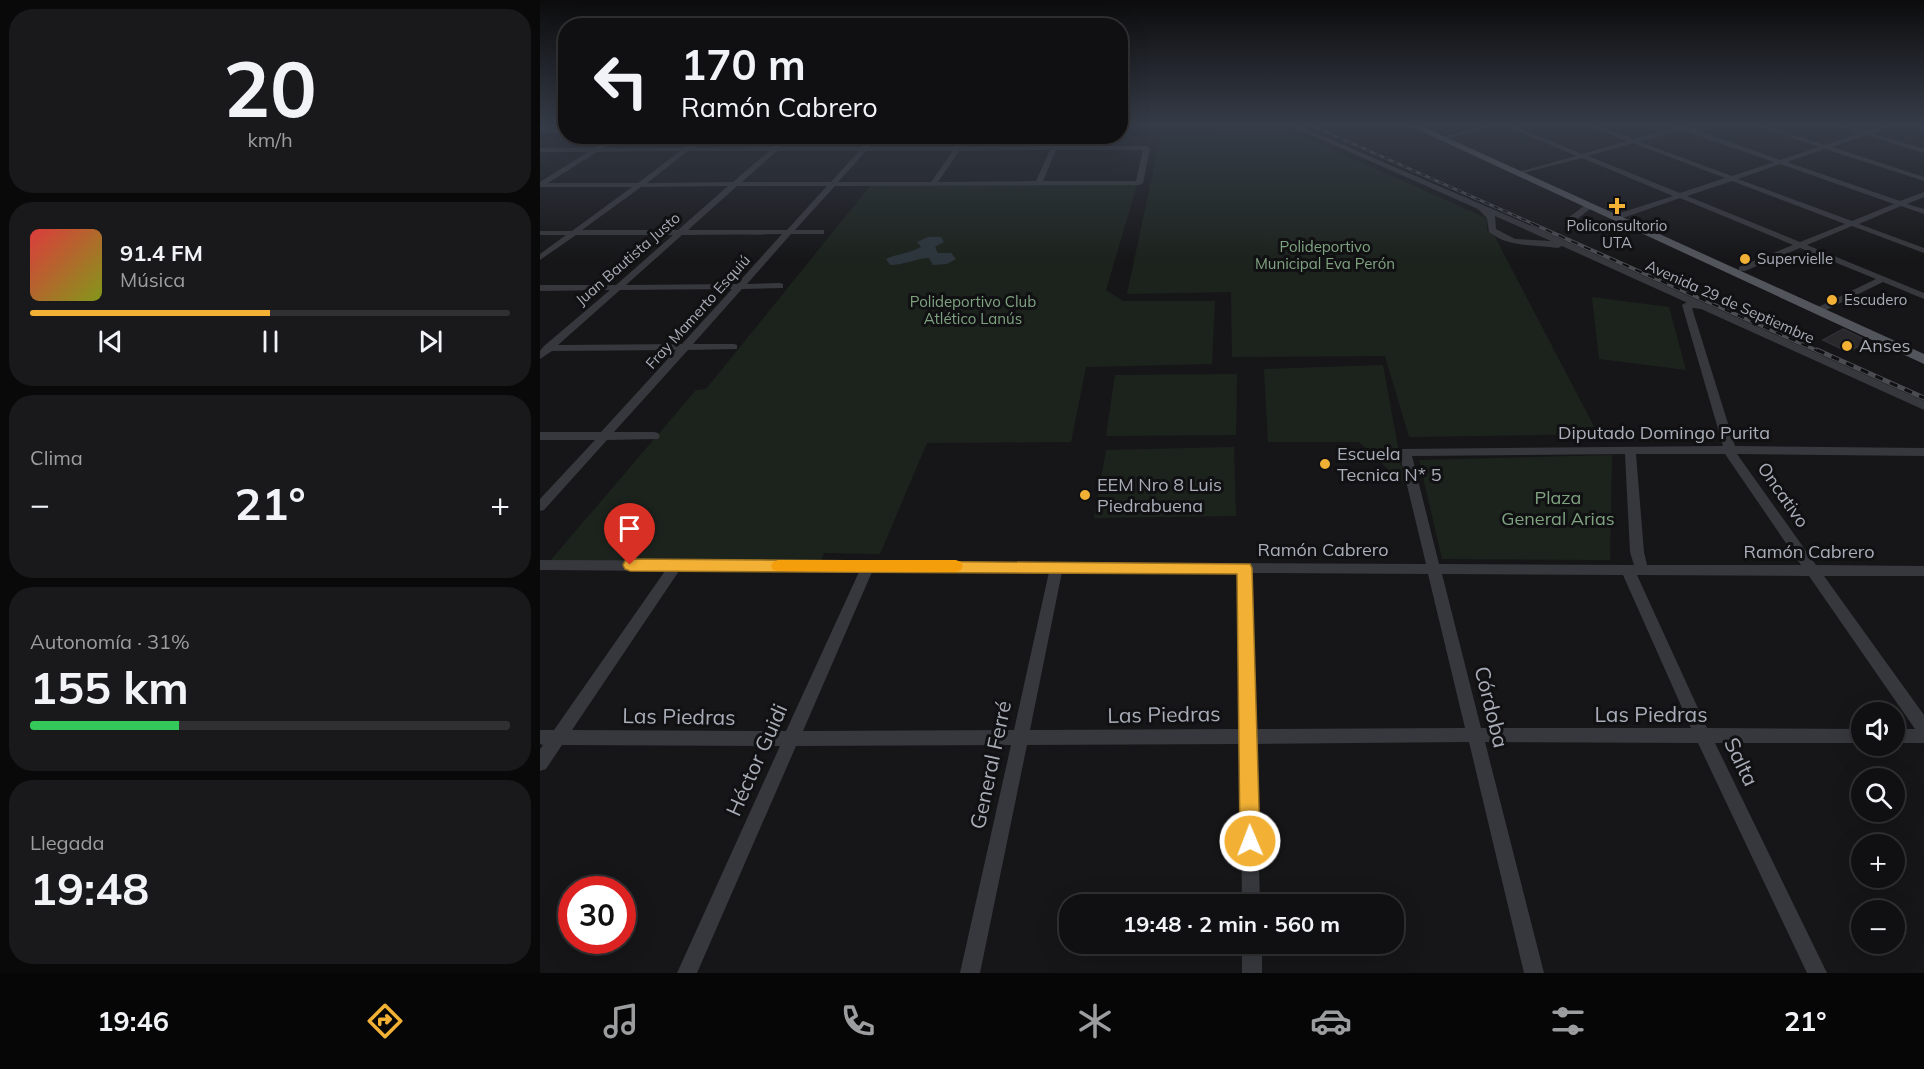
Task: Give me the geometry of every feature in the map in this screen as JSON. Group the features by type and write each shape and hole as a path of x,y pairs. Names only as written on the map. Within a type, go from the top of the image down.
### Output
{"main road":[{"path":"1520,170 1822,308 1924,351"},
{"path":"1524,172 1591,205 1742,269 1924,360"}],"street":[{"path":"540,185 560,170"},
{"path":"540,258 659,170"},
{"name":"Juan Bautista Justo","path":"540,356 545,348 620,287 751,170"},
{"name":"Fray Mamerto Esquiú","path":"540,507 846,170"},
{"path":"933,184 942,170"},
{"path":"1038,184 1044,170"},
{"path":"540,185 1139,183 1142,170"},
{"name":"Avenida 29 de Septiembre","path":"1391,170 1483,211 1492,219 1495,233 1511,241 1551,244 1569,249 1687,305"},
{"name":"Avenida 29 de Septiembre","path":"1398,170 1919,404"},
{"path":"1524,172 1530,170"},
{"path":"1618,170 1924,297"},
{"path":"1713,170 1924,250"},
{"path":"1620,216 1756,170"},
{"path":"1805,170 1924,212"},
{"path":"1900,170 1924,178"},
{"path":"1742,269 1924,194"},
{"path":"1568,222 1591,205"},
{"path":"1492,226 1500,222 1513,221"},
{"path":"540,233 821,232"},
{"path":"1531,242 1539,238 1538,232"},
{"path":"1822,308 1883,279"},
{"path":"540,288 780,286"},
{"path":"1687,305 1703,306"},
{"name":"Oncativo","path":"1687,305 1729,450 1924,728"},
{"path":"545,348 734,347"},
{"path":"540,436 654,436"},
{"name":"Salta","path":"1630,450 1637,552 1635,570 1703,736 1817,973"},
{"name":"Diputado Domingo Purita","path":"1405,452 1729,450 1924,452"},
{"name":"Córdoba","path":"1405,452 1534,973"},
{"path":"540,565 676,565"},
{"path":"540,763 676,565"},
{"name":"Ramón Cabrero","path":"676,565 1924,571"},
{"name":"Héctor Guidi","path":"687,973 868,566"},
{"name":"General Ferré","path":"970,973 1057,566"},
{"path":"1244,568 1251,894"},
{"name":"Las Piedras","path":"540,737 790,739 1248,735 1851,736"},
{"path":"1905,736 1924,736"},
{"path":"1252,954 1252,973"}],"green space":[{"name":"Polideportivo Municipal Eva Perón","path":"1153,170 1379,170 1487,218 1487,230 1495,237 1598,434 1409,437 1385,356 1232,357 1231,292 1127,294"},
{"name":"Polideportivo Club Atlético Lanús","path":"1137,185 1106,290 1123,301 1215,301 1212,364 1086,367 1071,442 927,443 880,554 824,553 821,561 549,562 696,390 706,389 870,186"},
{"path":"1592,297 1669,307 1686,370 1599,359"},
{"path":"1383,365 1405,485 1359,442 1268,442 1264,369"},
{"path":"1237,374 1236,435 1106,436 1115,375"},
{"path":"1234,447 1236,516 1094,518 1106,450"},
{"name":"Plaza General Arias","path":"1612,455 1610,560 1442,559 1419,460"}],"shaded area":[{"path":"928,237 941,237 944,242 935,247 938,253 951,253 956,259 947,264 933,265 929,258 890,265 886,259 921,247 917,242"}],"building":[{"name":"Anses","path":"1843,329 1868,341 1848,352 1823,340"}],"railway":[{"path":"1413,170 1536,225"},
{"path":"1533,224 1820,352"},
{"path":"1817,350 1924,398"}],"slow traffic":[{"path":"778,566 956,566"}],"place":[{"name":"Policonsultorio UTA","path":"1617,206"},
{"name":"Supervielle","path":"1745,259"},
{"name":"Escudero","path":"1832,300"},
{"name":"Anses","path":"1847,346"},
{"name":"Escuela Tecnica N* 5","path":"1325,464"},
{"name":"EEM Nro 8 Luis Piedrabuena","path":"1085,495"}],"route":[{"path":"630,565 1244,568 1250,841"}]}
